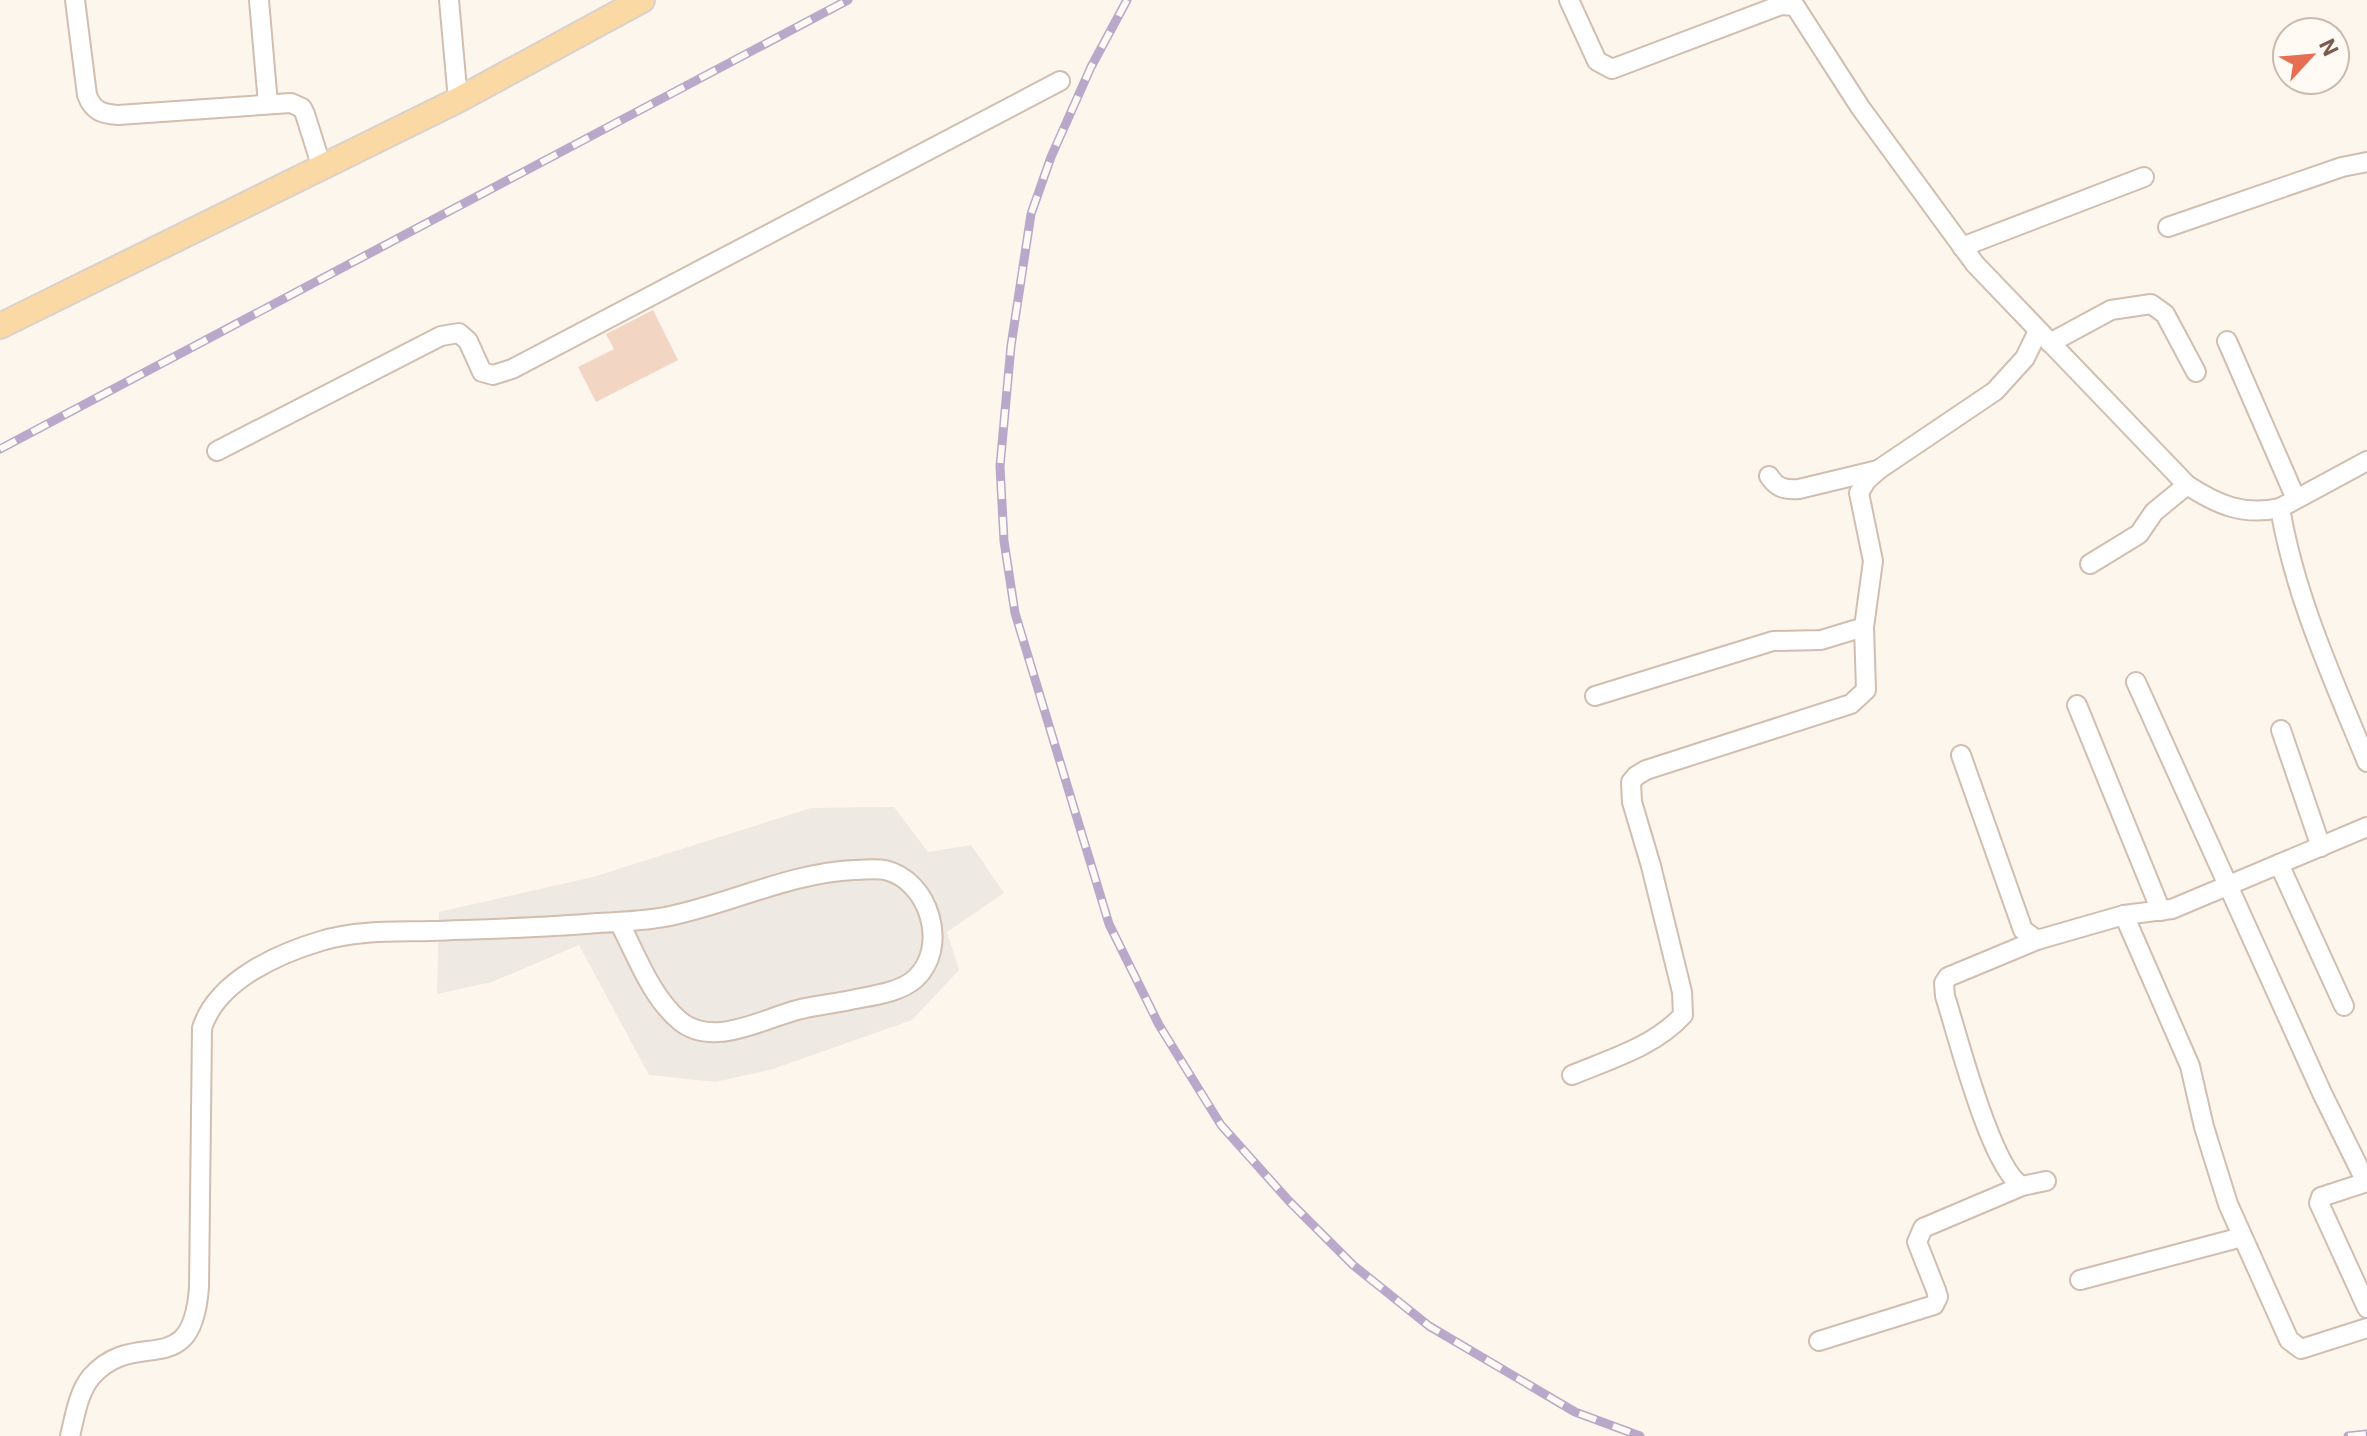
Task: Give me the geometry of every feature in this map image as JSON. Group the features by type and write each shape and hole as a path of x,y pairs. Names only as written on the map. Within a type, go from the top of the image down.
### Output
{"main road":[{"path":"0,326 458,100 642,0"}],"street":[{"path":"75,0 87,95 90,105 97,111 118,115 291,103 302,108 322,168"},
{"path":"259,0 268,104"},
{"path":"449,0 458,100"},
{"path":"1569,0 1597,61 1612,69 1788,2 1795,6 1860,107 1975,264 2187,485 2213,502 2237,510 2262,512 2288,503 2367,461"},
{"path":"217,451 441,336 459,333 468,341 482,372 493,375 512,369 1060,81"},
{"path":"2168,227 2342,167 2367,162"},
{"path":"1962,247 2144,177"},
{"path":"1572,1075 1639,1048 1675,1024 1683,1015 1682,992 1632,802 1631,782 1646,770 1851,704 1866,690 1864,627 1873,561 1859,493 1866,481 1995,391 2044,337 2111,310 2151,304 2165,314 2196,372"},
{"path":"2227,341 2288,503 2287,551 2317,639 2363,741 2367,762"},
{"path":"1769,476 1776,486 1785,490 1878,470"},
{"path":"2090,564 2139,534 2154,512 2187,485"},
{"path":"1595,696 1773,641 1821,640 1864,627"},
{"path":"2136,682 2227,886 2367,1182 2321,1197 2319,1203 2367,1308"},
{"path":"2077,705 2161,911"},
{"path":"2281,730 2321,847"},
{"path":"1961,755 2023,930 2037,940"},
{"path":"2022,1186 2009,1173 1985,1122 1945,996 1944,983 1948,977 2037,940 2124,915 2161,911 2367,827"},
{"path":"2279,864 2344,1006"},
{"path":"70,1436 83,1389 93,1375 120,1357 169,1348 191,1331 197,1315 202,1028 206,1014 231,988 258,967 325,939 361,934 619,922 682,913 827,872 883,870 899,876 916,890 928,909 933,926 931,948 924,968 914,980 898,989 797,1010 737,1029 705,1031 681,1021 668,1007 650,981 619,922"},
{"path":"2124,915 2190,1066 2204,1127 2228,1204 2289,1340 2301,1349 2367,1328"},
{"path":"1819,1341 1934,1305 1938,1297 1917,1242 1923,1228 2022,1186 2046,1181"},
{"path":"2080,1280 2242,1237"}],"shaded area":[{"path":"894,807 928,852 971,845 1004,893 947,932 959,970 912,1020 770,1070 715,1082 649,1075 579,945 492,982 437,994 439,912 593,877 811,808"}],"building":[{"path":"653,310 678,360 596,402 578,367 614,349 606,334"}],"railway":[{"path":"0,449 848,0"},
{"path":"1127,0 1091,67 1051,157 1031,214 1011,346 1000,466 1004,541 1015,613 1109,924 1159,1025 1221,1125 1289,1201 1353,1265 1429,1326 1575,1412 1640,1436"},
{"path":"2348,1436 2367,1434"}]}
